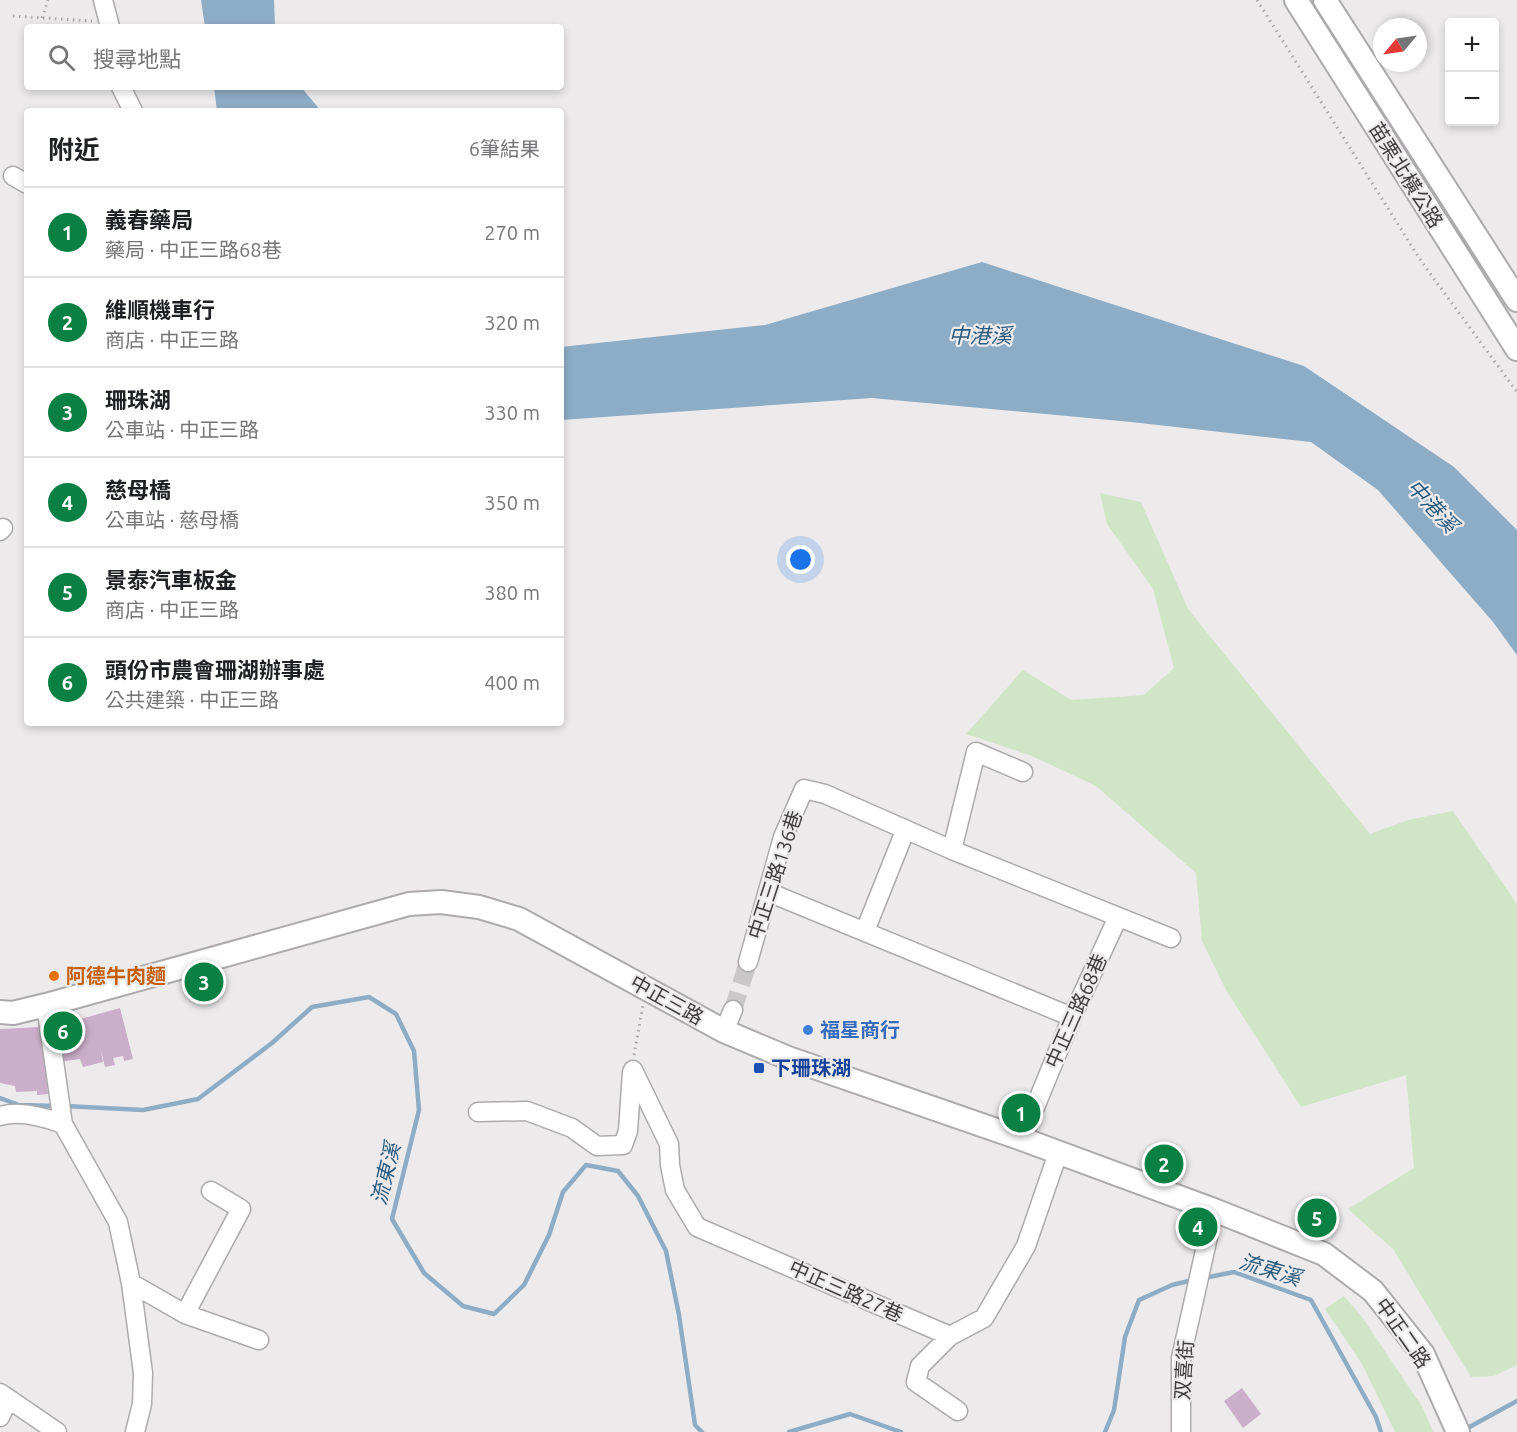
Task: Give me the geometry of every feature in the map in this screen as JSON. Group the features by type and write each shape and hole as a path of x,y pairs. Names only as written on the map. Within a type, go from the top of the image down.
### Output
{"main road":[{"name":"苗栗北橫公路","path":"1296,0 1517,350"},
{"name":"苗栗北橫公路","path":"1325,0 1517,300"},
{"name":"中正三路","path":"0,1012 13,1013 46,1005 409,904 441,902 479,907 519,919 724,1031 788,1058 1022,1139 1214,1210 1324,1254"},
{"name":"中正二路","path":"1324,1254 1373,1291 1423,1354 1458,1432"}],"street":[{"path":"103,0 109,24"},
{"path":"122,90 132,108"},
{"path":"952,850 976,752 1023,771"},
{"name":"中正三路136巷","path":"748,962 783,837 804,789 825,794 905,831"},
{"path":"865,931 905,831 1171,938"},
{"path":"768,892 1072,1017"},
{"name":"中正三路68巷","path":"1022,1139 1072,1017 1118,917"},
{"path":"46,1005 63,1124 118,1222 131,1283 143,1373 142,1404 130,1431"},
{"path":"724,1031 734,1010"},
{"path":"478,1112 527,1110 572,1128 597,1146 623,1145 628,1131 633,1070"},
{"name":"中正三路27巷","path":"633,1070 669,1144 675,1190 697,1227 950,1336"},
{"path":"0,1116 7,1114 43,1116 63,1124"},
{"path":"958,1411 916,1383 920,1366 950,1336 984,1318 1026,1246 1058,1153"},
{"path":"185,1314 242,1209 211,1191"},
{"name":"双喜街","path":"1181,1432 1181,1358 1214,1210"},
{"path":"131,1283 185,1314 259,1340"},
{"path":"0,1417 4,1396 57,1432"}],"path":[{"path":"42,18 48,0"},
{"path":"1257,0 1421,261 1517,392"},
{"path":"14,16 109,24"},
{"path":"633,1070 635,1043 647,989"}],"green space":[{"path":"1100,493 1141,502 1188,609 1370,834 1408,820 1453,811 1517,904 1517,1365 1494,1376 1471,1377 1393,1249 1348,1209 1414,1168 1406,1075 1301,1107 1226,990 1202,941 1196,873 1096,786 1032,756 966,734 1023,670 1071,700 1144,695 1174,668 1153,589 1107,524"},
{"path":"1344,1296 1362,1317 1423,1408 1433,1432 1395,1432 1362,1364 1325,1309"}],"water":[{"path":"201,0 274,0 275,24 205,24"},
{"path":"214,90 304,90 318,108 217,108"},
{"name":"中港溪","path":"982,262 1304,366 1454,467 1517,530 1517,655 1493,622 1378,490 1311,442 1131,422 872,398 564,420 564,347 765,325"}],"building":[{"path":"120,1008 133,1059 124,1061 123,1056 113,1058 115,1065 105,1067 100,1047 103,1062 83,1067 80,1059 59,1062 54,1031 59,1025"},
{"path":"41,1027 48,1094 37,1095 37,1091 16,1092 15,1086 0,1083 0,1029"},
{"path":"1242,1388 1261,1414 1243,1428 1224,1401"}],"waterway":[{"name":"流東溪","path":"65,1106 143,1110 198,1099 272,1043 312,1007 369,997 396,1014 414,1051 419,1110 392,1219 424,1273 463,1306 494,1314 524,1285 549,1235 563,1192 586,1165 618,1171 638,1196 666,1251 679,1315 695,1425 702,1432"},
{"name":"流東溪","path":"0,1098 19,1105 56,1106"},
{"name":"流東溪","path":"1204,1278 1234,1272 1311,1300 1376,1417 1381,1432"},
{"name":"流東溪","path":"1105,1432 1114,1410 1125,1337 1139,1300 1172,1285 1193,1280"},
{"path":"1464,1430 1517,1401"},
{"name":"流東溪","path":"789,1432 850,1414 901,1432"}],"tunnel":[{"path":"733,1010 748,962"}],"place":[{"name":"阿德牛肉麵","path":"54,976"},
{"name":"珊珠湖","path":"204,982"},
{"name":"福星商行","path":"808,1030"},
{"name":"頭份市農會珊湖辦事處","path":"63,1031"},
{"name":"下珊珠湖","path":"759,1068"},
{"name":"義春藥局","path":"1021,1113"},
{"name":"維順機車行","path":"1164,1164"},
{"name":"景泰汽車板金","path":"1317,1218"},
{"name":"慈母橋","path":"1198,1227"}]}
